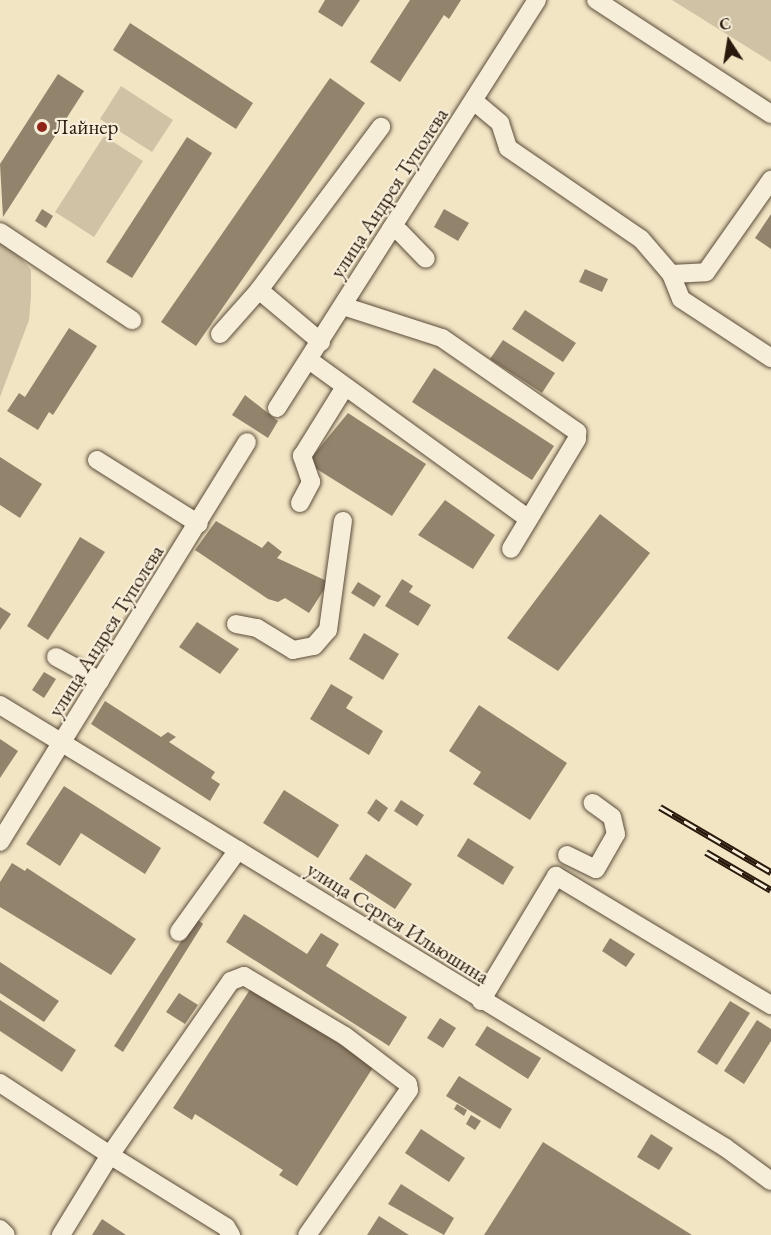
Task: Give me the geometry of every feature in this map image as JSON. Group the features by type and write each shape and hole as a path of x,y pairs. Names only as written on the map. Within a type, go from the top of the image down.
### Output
{"street":[{"name":"улица Андрея Туполева","path":"276,408 475,102 537,0"},
{"path":"596,0 771,114"},
{"path":"475,102 500,123 508,148 641,239 670,274 681,299 771,358"},
{"path":"220,334 259,290 381,127"},
{"path":"670,274 706,272 771,180"},
{"path":"391,229 400,232 426,259"},
{"path":"0,232 132,320"},
{"path":"259,290 321,342"},
{"path":"343,306 442,338 573,426 577,439 511,549"},
{"path":"309,360 529,519"},
{"path":"300,503 311,482 302,456 345,387"},
{"name":"улица Андрея Туполева","path":"0,842 200,524 248,442"},
{"path":"97,459 200,524"},
{"path":"236,624 257,628 293,650 314,646 328,630 343,521"},
{"path":"56,657 100,681"},
{"name":"улица Сергея Ильюшина","path":"0,705 481,1001 726,1148 771,1181"},
{"path":"567,855 596,869 616,834 612,817 593,803"},
{"path":"179,932 238,850"},
{"path":"481,1001 556,876 771,1005"},
{"path":"61,1235 110,1155 231,981 244,976 345,1036 408,1084 409,1090 307,1235"},
{"path":"0,1083 225,1227 231,1235"},
{"path":"0,1229 6,1235"}],"shaded area":[{"path":"672,0 771,0 771,62"},
{"path":"121,86 173,120 152,152 100,119"},
{"path":"104,136 143,161 94,237 55,212"},
{"path":"0,243 17,254 31,270 31,296 29,320 0,397"}],"building":[{"path":"325,0 360,0 342,27 318,12"},
{"path":"410,0 461,0 449,19 444,15 400,82 370,62"},
{"path":"130,23 253,103 236,129 113,50"},
{"name":"Лайнер","path":"58,74 84,91 3,217 0,164"},
{"path":"330,78 365,103 196,346 161,322"},
{"path":"187,137 212,153 132,278 106,262"},
{"path":"42,209 53,216 46,228 35,221"},
{"path":"444,209 469,223 458,241 434,227"},
{"path":"771,214 771,249 755,238"},
{"path":"585,269 608,279 602,292 579,282"},
{"path":"525,310 576,343 563,362 512,329"},
{"path":"69,328 97,346 53,415 49,412 38,430 7,411 19,393 25,397"},
{"path":"503,340 555,373 542,393 490,359"},
{"path":"434,368 554,446 532,480 412,402"},
{"path":"245,395 278,421 268,438 232,415"},
{"path":"348,413 426,464 392,516 307,463"},
{"path":"0,457 42,484 20,518 0,505"},
{"path":"445,500 495,535 473,569 418,535"},
{"path":"600,514 650,553 558,671 507,638"},
{"path":"216,521 262,548 268,541 282,552 277,558 329,582 309,613 285,598 278,602 268,599 195,550"},
{"path":"80,537 105,552 48,640 27,626"},
{"path":"402,579 413,586 409,592 431,605 418,626 385,606"},
{"path":"358,582 381,596 374,607 351,593"},
{"path":"0,607 11,614 0,630"},
{"path":"197,622 239,649 220,674 179,647"},
{"path":"364,633 399,654 383,680 349,659"},
{"path":"44,672 56,679 44,698 32,690"},
{"path":"331,684 353,697 346,708 383,731 369,755 310,719"},
{"path":"105,701 161,737 168,732 176,737 169,742 215,772 211,778 220,784 210,801 91,724"},
{"path":"479,705 567,763 530,820 473,784 481,772 449,751"},
{"path":"0,739 18,751 0,778"},
{"path":"64,786 161,848 145,874 81,833 60,866 26,844"},
{"path":"284,790 339,825 318,858 263,823"},
{"path":"376,799 388,808 379,822 367,813"},
{"path":"401,800 424,815 417,826 394,811"},
{"path":"468,838 514,867 503,885 457,856"},
{"path":"366,854 412,884 395,909 349,879"},
{"path":"12,863 25,871 27,868 136,939 111,975 0,907 0,882"},
{"path":"244,914 307,954 321,933 339,944 326,966 407,1017 389,1046 226,942"},
{"path":"196,918 203,924 123,1052 114,1046"},
{"path":"610,938 635,954 626,967 602,951"},
{"path":"0,962 59,1001 44,1022 0,993"},
{"path":"251,988 374,1066 297,1186 279,1175 283,1170 195,1114 192,1120 173,1108"},
{"path":"179,993 198,1005 185,1024 166,1012"},
{"path":"0,1000 76,1050 62,1072 0,1031"},
{"path":"730,1001 750,1013 717,1065 697,1052"},
{"path":"440,1018 456,1028 443,1048 427,1038"},
{"path":"757,1020 771,1029 771,1041 744,1084 724,1071"},
{"path":"487,1026 541,1058 528,1079 475,1045"},
{"path":"459,1076 512,1109 500,1129 446,1096"},
{"path":"457,1104 467,1110 464,1116 454,1109"},
{"path":"471,1115 481,1121 475,1130 466,1124"},
{"path":"421,1129 465,1158 449,1182 405,1153"},
{"path":"651,1134 673,1148 659,1170 637,1157"},
{"path":"543,1142 692,1235 484,1235"},
{"path":"401,1184 454,1218 444,1235 388,1204"},
{"path":"379,1216 409,1235 367,1235"},
{"path":"102,1219 126,1235 92,1235"}],"railway":[{"path":"660,807 771,872"},
{"path":"706,852 771,890"}],"place":[{"name":"Лайнер","path":"42,127"}]}
